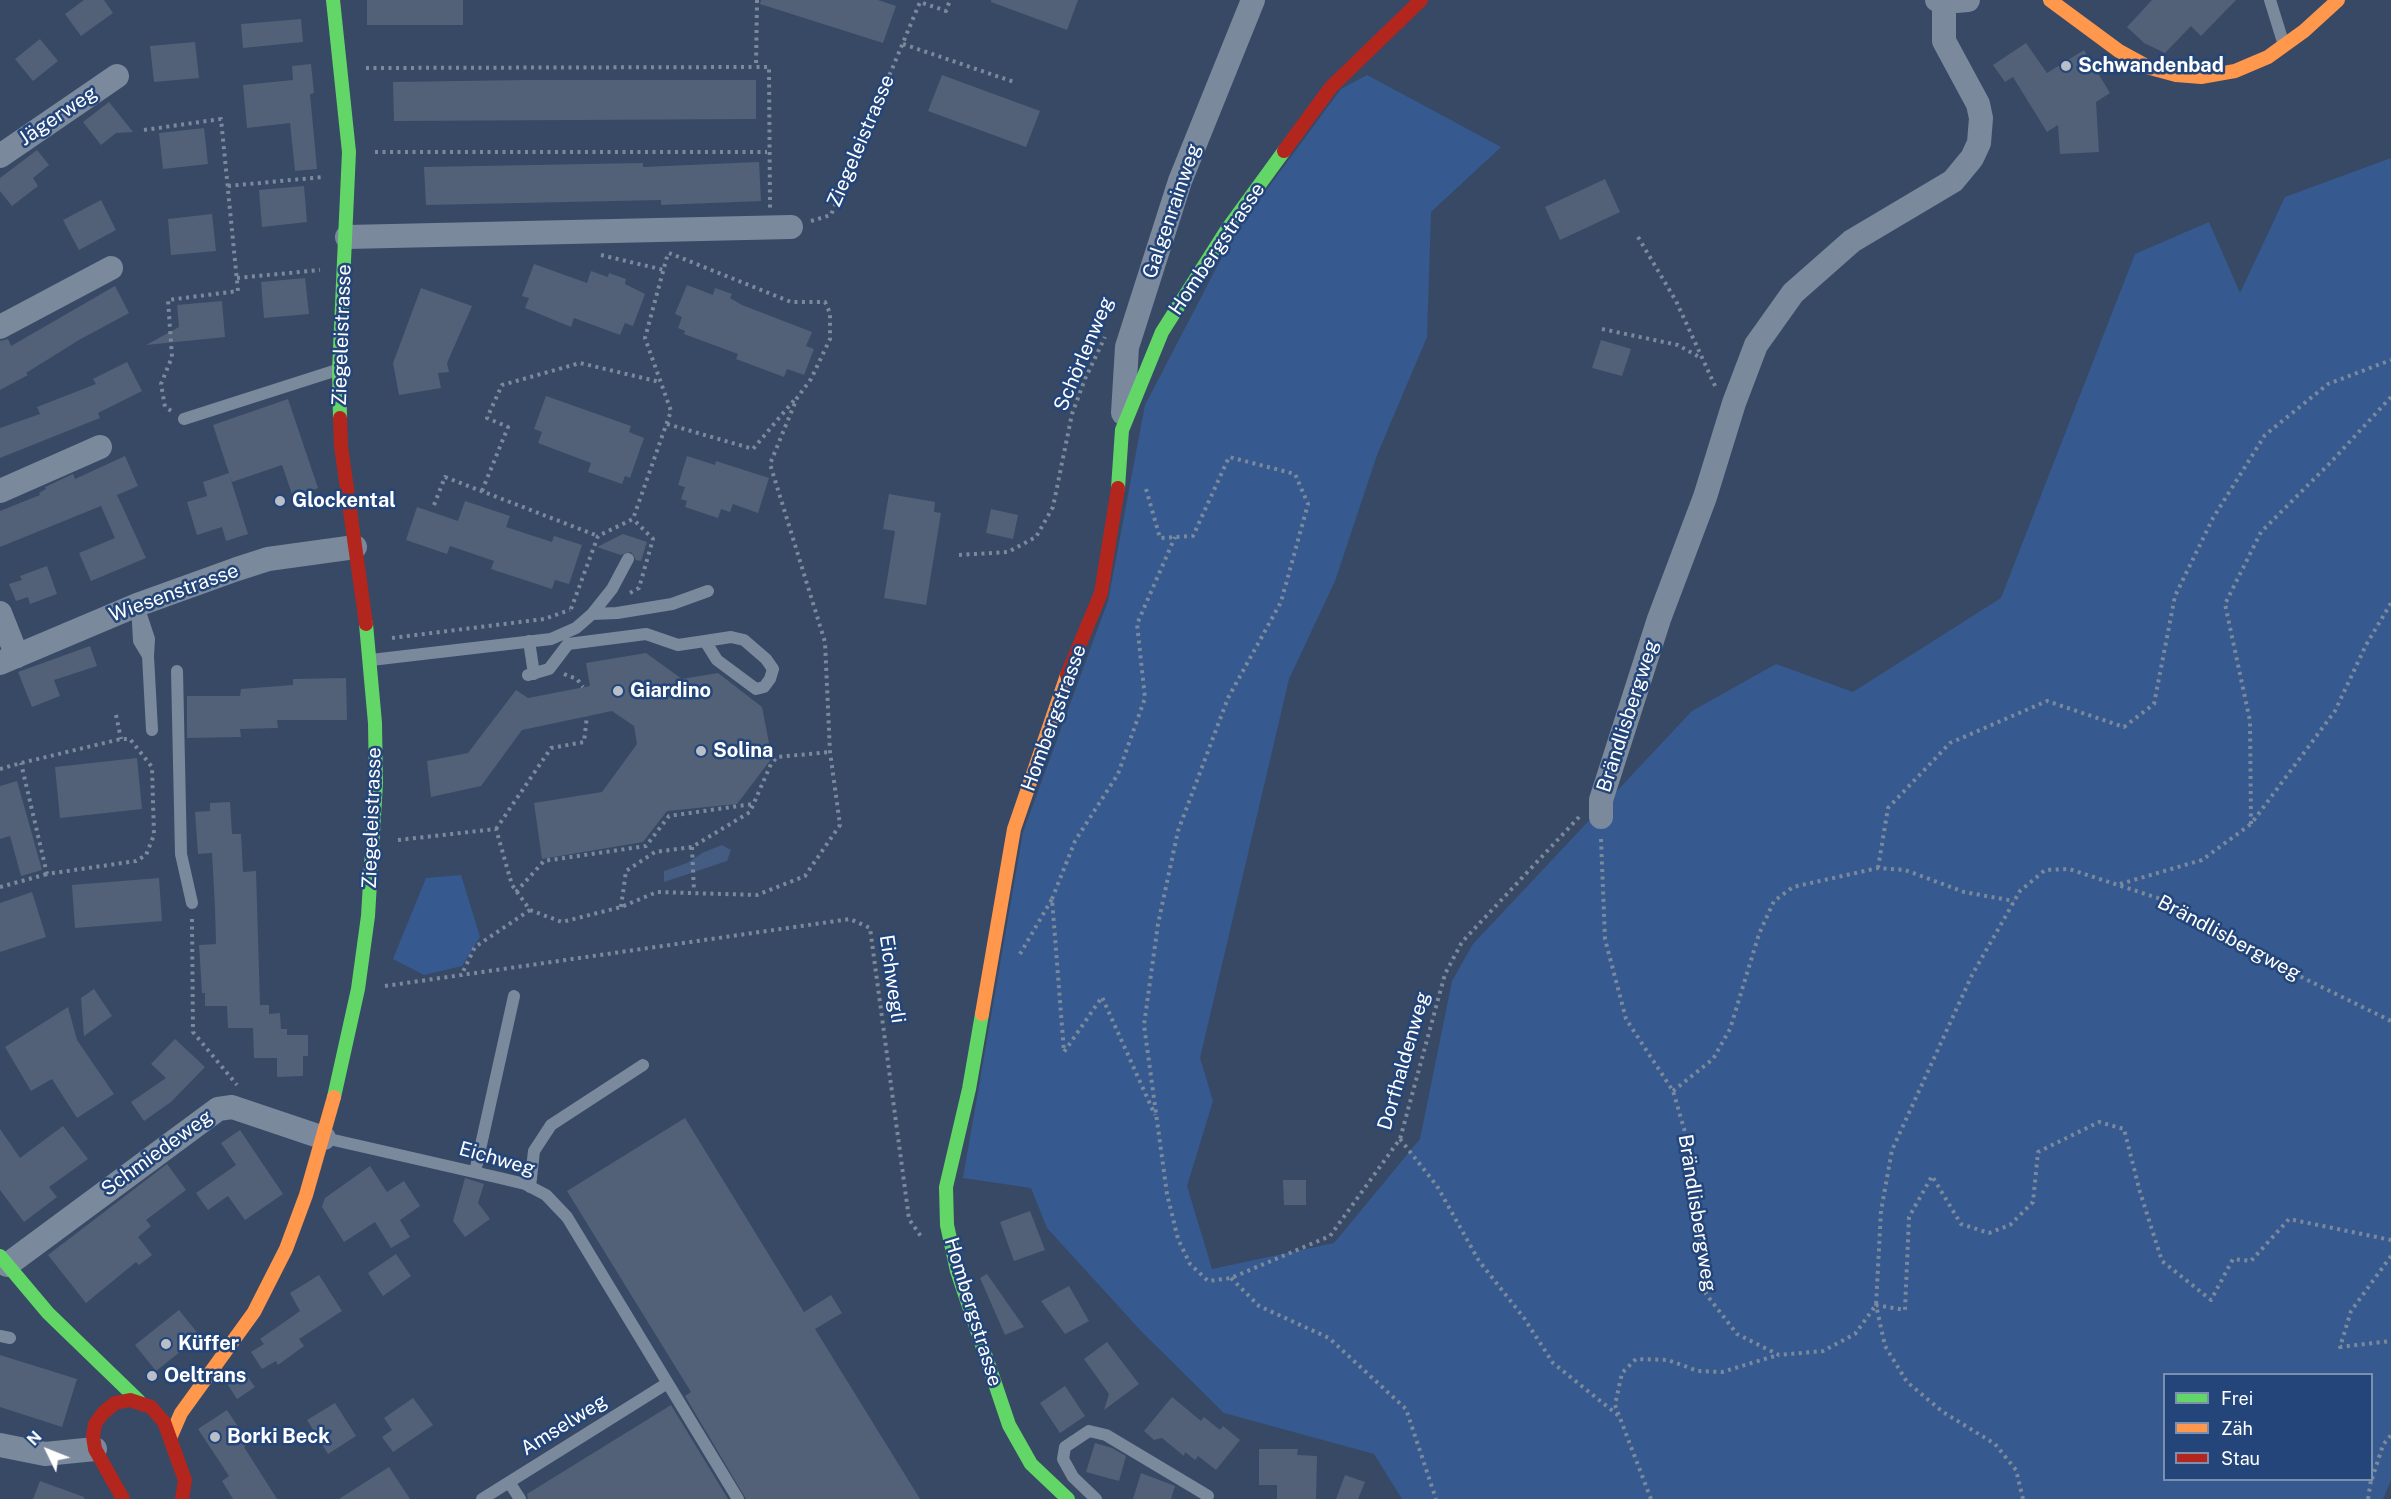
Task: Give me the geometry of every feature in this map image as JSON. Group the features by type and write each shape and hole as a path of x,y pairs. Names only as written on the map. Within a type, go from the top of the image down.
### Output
{"street":[{"name":"Ziegeleistrasse","path":"171,1436 175,1422 194,1397 211,1368 239,1334 271,1281 306,1198 324,1138 358,989 368,916 376,783 370,660 344,479 339,370 348,152 333,0"},
{"name":"Galgenrainweg","path":"1122,430 1127,347 1180,181 1253,0"},
{"name":"Hombergstrasse","path":"1068,1499 1031,1464 1009,1425 957,1271 947,1225 946,1186 969,1089 1014,829 1055,704 1101,593 1118,492 1122,430 1162,332 1228,228 1331,87 1421,0"},
{"path":"1940,1 1968,0"},
{"path":"2050,0 2119,51 2150,68 2176,75 2201,77 2235,70 2268,57 2284,47 2338,0"},
{"name":"Brändlisbergweg","path":"1601,808 1659,620 1705,497 1734,403 1756,345 1793,293 1852,241 1953,181 1972,158 1979,143 1981,118 1978,104 1944,41 1940,1"},
{"name":"Jägerweg","path":"0,156 117,76"},
{"name":"Ziegeleistrasse","path":"346,237 780,227"},
{"path":"0,327 111,268"},
{"path":"0,491 100,447"},
{"name":"Wiesenstrasse","path":"8,659 137,605 268,560 355,547"},
{"path":"0,613 8,659"},
{"name":"Schmiedeweg","path":"4,1260 209,1113 225,1107 251,1113 324,1138"},
{"path":"4,1260 83,1348 161,1416 171,1436 183,1471 186,1496"},
{"path":"83,1348 98,1387 103,1413"},
{"name":"Ziegeleistrasse","path":"183,1387 211,1368"},
{"path":"123,1499 95,1449 94,1431 103,1413 120,1401 145,1404 168,1398"},
{"path":"0,1445 45,1454 95,1449"}],"lane":[{"path":"2270,0 2284,47"},
{"path":"184,419 339,370"},
{"path":"370,660 551,639 576,628 592,614 612,589 628,559"},
{"path":"592,614 617,613 672,604 708,591"},
{"path":"137,605 139,641 148,656 152,730"},
{"path":"529,641 531,674 549,669 568,644 576,628"},
{"path":"568,644 646,634 678,645 731,637 744,640 766,659 773,669 770,679 764,687 756,689 717,660 705,641"},
{"path":"177,671 181,854 192,903"},
{"path":"475,1172 514,996"},
{"path":"530,1187 534,1151 550,1125 643,1065"},
{"name":"Eichweg","path":"324,1138 475,1172 530,1187 546,1195 567,1217 666,1384 738,1499"},
{"name":"Amselweg","path":"483,1499 666,1384"},
{"path":"1096,1499 1073,1477 1063,1459 1065,1448 1089,1431 1106,1435 1208,1496"},
{"path":"509,1482 520,1499"}],"path":[{"path":"756,67 757,0"},
{"name":"Ziegeleistrasse","path":"780,227 831,215 903,44 917,1 946,11 950,0"},
{"path":"903,44 1014,82"},
{"path":"341,69 769,67 767,152 780,227"},
{"path":"144,130 221,119 238,291 168,300 172,357 161,384 165,407 184,419"},
{"path":"348,152 767,152"},
{"path":"228,186 348,174"},
{"path":"571,609 598,536 633,519 671,411 645,338 676,229"},
{"path":"1638,237 1676,301 1717,391 1734,403"},
{"path":"591,253 664,270"},
{"path":"668,253 791,302 825,302"},
{"path":"237,278 344,267"},
{"name":"Schörlenweg","path":"959,555 1008,552 1036,537 1053,507 1072,414 1085,379 1110,327"},
{"path":"1602,329 1678,345 1700,358"},
{"path":"1878,868 1888,808 1950,743 2047,701 2124,727 2154,704 2175,596 2213,518 2265,435 2328,384 2391,360"},
{"path":"482,491 508,427 487,418 502,385 580,363 661,382"},
{"path":"2251,825 2250,721 2225,604 2261,532 2330,463 2391,397"},
{"path":"666,424 753,449 796,398"},
{"path":"1145,485 1160,538 1193,536 1229,457 1295,474 1308,504 1281,602 1228,698 1178,831 1158,924 1144,1025 1167,1194 1178,1239 1190,1264 1208,1281 1231,1278 1259,1306 1329,1338 1406,1409 1436,1499"},
{"path":"434,505 445,477 598,536"},
{"path":"367,634 386,638 544,619 571,609 592,614 639,588 652,539 633,519"},
{"path":"1017,961 1052,899 1075,841 1118,774 1145,698 1137,624 1175,537"},
{"path":"2118,885 2202,860 2251,825 2335,711 2366,645 2391,603"},
{"path":"549,669 577,679 583,687"},
{"path":"116,715 121,739"},
{"path":"460,976 475,947 530,910 512,885 496,829 551,747 584,742 587,716"},
{"path":"0,769 121,739 130,739 135,742 152,767 154,835 142,859 47,874 0,887"},
{"path":"621,907 626,871 655,852 692,847 750,812 771,764 777,757 830,752"},
{"path":"21,763 47,874"},
{"path":"516,892 544,861 646,846 669,816 753,804"},
{"name":"Brändlisbergweg","path":"1601,808 1605,939 1626,1019 1673,1091 1690,1149 1706,1294 1737,1334 1779,1355"},
{"name":"Dorfhaldenweg","path":"1231,1278 1330,1236 1400,1139 1445,974 1462,942 1574,821 1601,808"},
{"path":"388,841 496,829"},
{"path":"692,847 694,892"},
{"path":"1673,1091 1713,1059 1730,1029 1759,934 1774,901 1793,887 1878,868 1905,870 1964,892 2014,901"},
{"name":"Brändlisbergweg","path":"2023,1499 2016,1470 1995,1444 1943,1412 1907,1382 1885,1346 1876,1305 1881,1211 1892,1150 1972,975 2020,891 2045,870 2068,868 2167,901 2283,968 2391,1021"},
{"path":"1052,899 1064,1052 1102,997 1157,1119"},
{"path":"192,903 193,1032 253,1103 251,1113"},
{"name":"Eichwegli","path":"358,989 850,919 870,928 909,1219 926,1245"},
{"path":"1651,1499 1615,1405 1622,1373 1636,1359 1668,1359 1698,1371 1722,1372 1779,1355 1823,1351 1855,1334 1876,1305 1905,1310 1909,1217 1932,1176 1961,1224 1989,1233 2010,1225 2033,1202 2038,1152 2100,1122 2124,1128 2140,1192 2162,1261 2211,1300 2233,1259 2251,1261 2289,1219 2391,1240"},
{"path":"1400,1139 1437,1186 1479,1261 1524,1318 1553,1363 1619,1416"},
{"path":"2391,1256 2351,1311 2340,1347 2391,1341"},
{"path":"2373,1476 2383,1445 2391,1435"},
{"path":"2368,1499 2372,1481"}],"shaded area":[{"path":"1367,75 1501,147 1431,212 1427,337 1377,455 1335,581 1289,679 1200,1058 1213,1101 1187,1186 1212,1269 1334,1243 1420,1139 1452,981 1473,944 1692,711 1776,664 1853,692 2001,598 2135,254 2209,222 2240,293 2285,197 2391,158 2391,1480 2383,1499 1402,1499 1374,1454 1224,1413 1142,1332 1047,1228 1031,1188 963,1178 1023,832 1108,601 1145,405 1234,234 1341,89"},
{"path":"722,845 731,850 727,861 664,882 664,871 687,863 704,852"},
{"path":"461,875 480,937 462,966 424,975 393,959 426,878"}],"building":[{"path":"84,0 104,0 113,13 81,36 65,14"},
{"path":"367,0 463,0 463,25 367,25"},
{"path":"761,0 878,0 896,6 883,43 760,4"},
{"path":"991,0 1078,0 1067,30 991,2"},
{"path":"2152,0 2236,0 2201,36 2191,26 2165,53 2144,43 2127,27"},
{"path":"301,19 303,42 243,48 241,24"},
{"path":"40,39 58,61 33,81 15,59"},
{"path":"195,42 199,78 154,82 150,46"},
{"path":"2026,43 2047,73 2084,50 2110,93 2096,102 2099,152 2060,154 2058,125 2047,132 2013,77 2005,82 1993,65"},
{"path":"311,64 314,93 310,94 317,169 295,171 290,123 247,128 243,85 293,80 292,66"},
{"path":"942,75 1040,111 1026,147 928,111"},
{"path":"756,80 756,119 394,121 393,82"},
{"path":"109,102 133,132 116,133 101,145 83,122"},
{"path":"204,128 208,164 163,169 159,133"},
{"path":"37,150 49,165 33,178 38,186 12,206 0,191 0,178"},
{"path":"759,162 761,201 661,205 661,200 426,205 424,167 643,163 643,167"},
{"path":"1605,179 1620,212 1560,240 1545,207"},
{"path":"304,186 307,222 262,227 259,190"},
{"path":"101,200 116,230 79,250 63,220"},
{"path":"212,214 216,251 171,255 168,219"},
{"path":"534,264 587,283 591,271 608,277 609,273 626,279 625,284 645,294 633,326 625,323 620,335 574,318 571,327 525,308 529,298 522,296"},
{"path":"305,278 309,314 264,318 261,282"},
{"path":"687,285 713,295 715,288 732,294 730,298 742,305 812,332 806,346 814,349 804,375 787,369 784,377 736,359 738,354 684,334 685,331 678,328 682,317 675,314"},
{"path":"115,286 129,313 79,340 26,373 28,375 0,390 0,341 8,339 11,346"},
{"path":"421,288 472,306 447,363 449,372 438,373 441,388 399,395 393,363"},
{"path":"222,301 225,337 146,345 179,327 177,305"},
{"path":"1601,340 1631,349 1622,376 1592,368"},
{"path":"127,362 142,391 98,413 100,418 0,458 0,428 40,414 37,407 96,384 93,379"},
{"path":"546,396 631,426 629,432 644,438 630,478 625,476 622,484 588,472 591,463 538,443 542,432 534,429"},
{"path":"288,399 318,488 293,497 282,465 232,482 230,477 248,534 226,541 222,527 197,535 187,502 207,496 203,482 229,473 213,425"},
{"path":"125,456 138,486 117,495 146,558 91,581 79,553 115,538 101,506 0,547 0,511 40,495 39,493 46,489 45,487 73,474 75,479"},
{"path":"687,456 715,465 716,461 769,478 758,513 733,504 730,512 721,509 718,518 685,507 687,501 681,499 685,487 678,485"},
{"path":"889,494 935,502 934,512 941,513 926,605 884,598 895,531 883,529"},
{"path":"465,501 510,516 506,527 552,542 554,536 582,545 569,584 555,580 552,589 491,569 494,561 450,546 447,554 406,540 417,507 458,521"},
{"path":"991,509 1018,515 1013,539 986,533"},
{"path":"623,534 647,542 641,561 636,560 631,552 621,555 597,547"},
{"path":"47,566 57,594 30,604 28,597 16,601 9,584 22,580 20,576"},
{"path":"90,646 97,666 54,680 60,696 32,707 18,672"},
{"name":"Solina","path":"646,653 682,679 718,673 762,707 772,758 737,804 667,811 643,842 542,859 534,803 602,792 637,744 634,726 612,711 522,730 481,786 431,797 427,761 468,753 516,690 528,698 590,686 586,663"},
{"path":"346,678 347,720 277,720 278,728 240,729 241,737 187,738 187,696 240,696 241,689 293,685 293,679"},
{"path":"137,758 142,809 60,818 55,767"},
{"path":"17,781 42,870 21,876 10,836 0,839 0,786"},
{"path":"230,802 232,834 241,834 243,872 256,871 260,1005 269,1005 269,1014 280,1013 281,1029 287,1029 287,1035 308,1035 308,1056 303,1056 303,1076 277,1077 277,1058 254,1058 253,1028 228,1028 227,1006 205,1006 199,945 216,944 215,908 212,853 198,854 195,812 210,811 210,803"},
{"path":"159,878 162,921 75,928 72,885"},
{"path":"32,892 46,937 0,952 0,903"},
{"path":"94,989 112,1016 84,1036 81,998"},
{"path":"68,1007 77,1040 114,1094 77,1118 52,1079 31,1091 5,1047"},
{"path":"175,1039 205,1067 171,1102 144,1121 131,1102 166,1078 151,1064"},
{"path":"685,1118 804,1312 831,1295 842,1313 815,1329 920,1499 746,1499 685,1396 691,1392 567,1191"},
{"path":"63,1126 88,1159 49,1187 57,1197 24,1222 0,1190 0,1129 20,1158"},
{"path":"240,1130 283,1194 245,1220 228,1196 208,1210 196,1193 236,1165 221,1143"},
{"path":"167,1164 186,1190 146,1220 151,1226 138,1237 152,1255 139,1265 136,1262 86,1303 48,1255"},
{"path":"370,1166 387,1192 404,1181 420,1206 400,1220 410,1237 391,1248 375,1222 344,1242 322,1207 325,1198"},
{"path":"465,1178 484,1184 478,1203 490,1219 465,1237 453,1221"},
{"path":"1283,1180 1306,1180 1306,1205 1284,1205"},
{"path":"1030,1211 1045,1250 1014,1261 1000,1222"},
{"path":"396,1254 411,1276 383,1296 368,1273"},
{"path":"987,1274 1024,1327 1005,1335 980,1278"},
{"path":"319,1275 342,1311 299,1339 304,1346 278,1365 276,1361 262,1369 251,1352 264,1344 260,1339 300,1311 290,1293"},
{"path":"1069,1286 1089,1321 1065,1334 1041,1301"},
{"path":"179,1310 200,1336 156,1371 135,1345"},
{"path":"1107,1342 1139,1384 1104,1410 1109,1394 1084,1359"},
{"path":"0,1355 77,1379 62,1427 0,1407"},
{"path":"242,1369 255,1387 237,1399 226,1382"},
{"path":"1065,1386 1085,1416 1060,1433 1040,1403"},
{"path":"1172,1397 1201,1421 1204,1417 1220,1430 1223,1426 1240,1440 1216,1470 1198,1456 1195,1460 1185,1452 1184,1456 1162,1438 1154,1440 1144,1431"},
{"path":"413,1398 433,1425 393,1452 382,1437 392,1430 384,1418"},
{"path":"335,1403 356,1436 328,1454 307,1420"},
{"path":"671,1405 728,1499 528,1499 527,1494"},
{"path":"227,1410 249,1443 244,1447 277,1499 233,1499 222,1481 229,1476 198,1429"},
{"path":"1095,1443 1112,1448 1126,1456 1119,1481 1086,1472"},
{"path":"1259,1449 1298,1449 1297,1455 1317,1456 1316,1499 1277,1499 1277,1485 1259,1485"},
{"path":"389,1467 410,1499 339,1499"},
{"path":"1141,1473 1175,1486 1171,1499 1133,1499"},
{"path":"1345,1475 1365,1482 1358,1499 1336,1499"},
{"path":"40,1481 84,1497 84,1499 33,1499"}],"traffic: fast":[{"path":"333,0 349,152 339,370 340,418"},
{"path":"1118,488 1122,430 1162,332 1228,228 1284,151"},
{"path":"334,1097 358,989 368,916 376,783 375,723 366,624"},
{"path":"982,1014 969,1089 946,1187 947,1225 957,1271 1009,1425 1031,1464 1068,1499"},
{"path":"0,1256 48,1313 139,1401"}],"traffic: slow":[{"path":"2050,0 2119,51 2150,68 2176,75 2201,77 2235,71 2268,57 2304,31 2338,0"},
{"path":"982,1014 1014,829 1067,675"},
{"path":"171,1436 181,1413 254,1312 286,1249 306,1195 334,1097"}],"traffic: jam":[{"path":"1284,151 1331,87 1421,0"},
{"path":"340,418 341,446 366,624"},
{"path":"1067,675 1101,593 1118,488"},
{"path":"123,1499 95,1449 93,1436 95,1424 103,1413 115,1403 130,1400 151,1407 164,1422 185,1480 182,1499"}],"place":[{"name":"Schwandenbad","path":"2066,66"},
{"name":"Glockental","path":"280,501"},
{"name":"Giardino","path":"618,691"},
{"name":"Solina","path":"701,751"},
{"name":"Küffer","path":"166,1344"},
{"name":"Oeltrans","path":"152,1376"},
{"name":"Borki Beck","path":"215,1437"}]}
